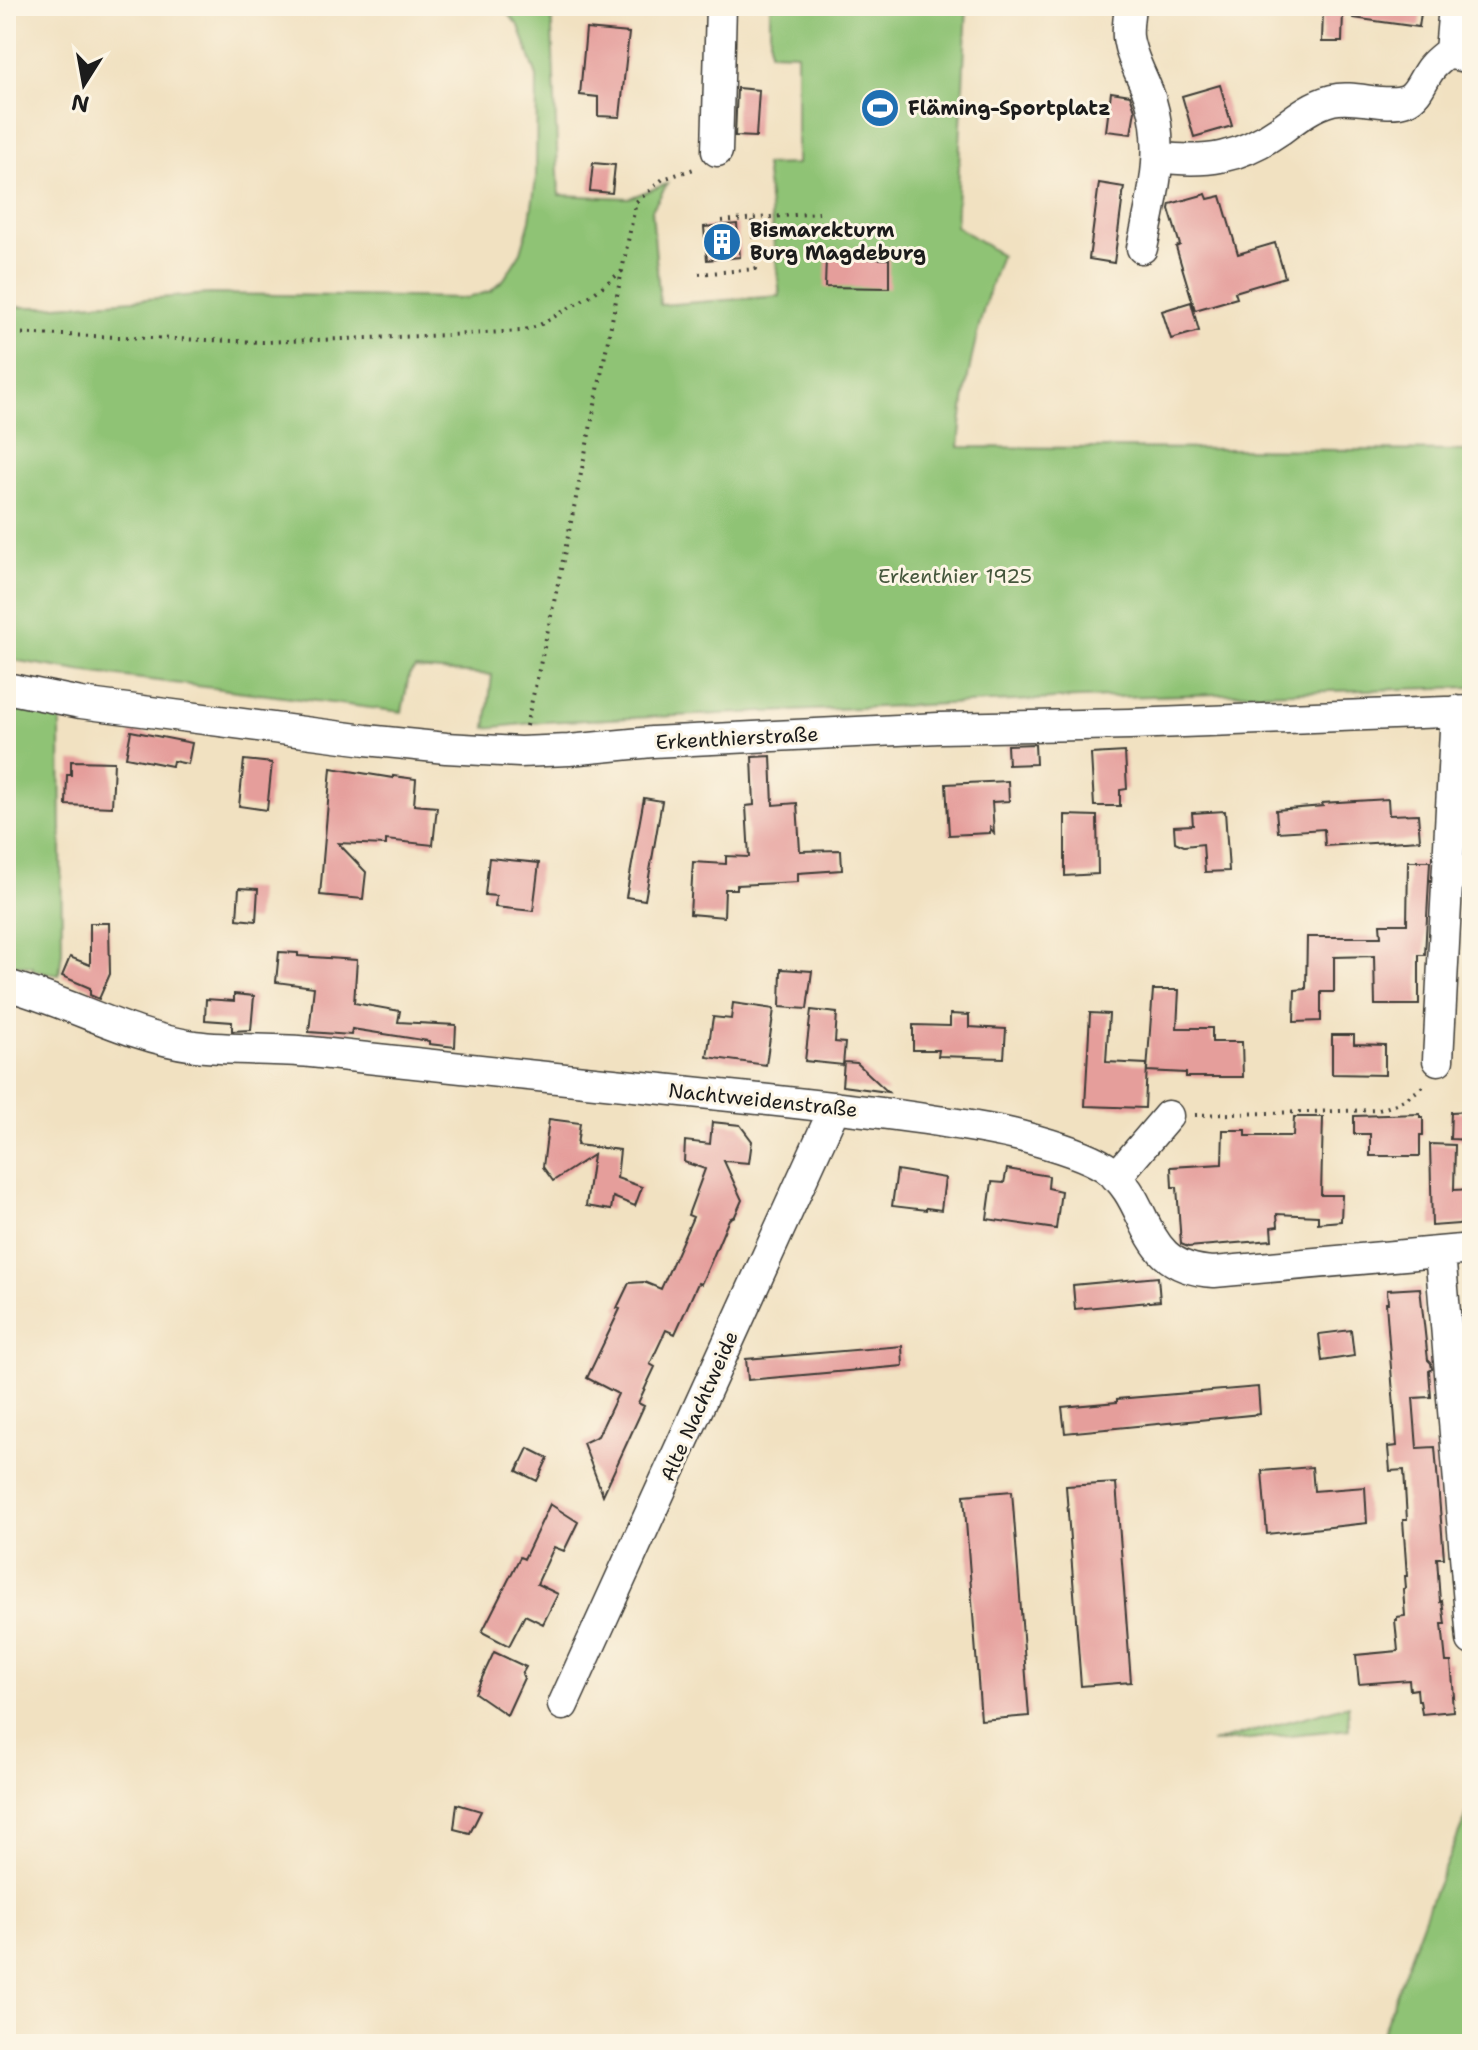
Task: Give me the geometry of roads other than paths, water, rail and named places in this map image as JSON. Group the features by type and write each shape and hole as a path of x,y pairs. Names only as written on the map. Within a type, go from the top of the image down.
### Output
{"street":[{"path":"717,151 721,6"},
{"path":"1130,6 1128,36 1151,102 1158,147 1142,248"},
{"path":"1158,157 1203,160 1238,153 1256,145 1311,108 1337,98 1391,102 1405,100 1414,94 1432,66 1461,54 1454,6"},
{"name":"Erkenthierstraße","path":"6,688 81,703 366,740 520,752 924,728 1130,724 1464,711"},
{"path":"1438,1060 1464,711"},
{"name":"Nachtweidenstraße","path":"6,985 33,992 126,1030 196,1046 290,1050 835,1107 983,1127 1087,1158 1104,1167 1131,1197 1156,1246 1175,1263 1197,1271 1472,1249"},
{"name":"Alte Nachtweide","path":"563,1705 835,1107"},
{"path":"1116,1177 1168,1116"},
{"path":"1440,1252 1472,1640"}],"place":[{"name":"Fläming-Sportplatz","path":"880,108"},
{"name":"Bismarckturm Burg Magdeburg","path":"722,242"}],"park label":[{"name":"Erkenthier 1925","path":"955,576"}]}
